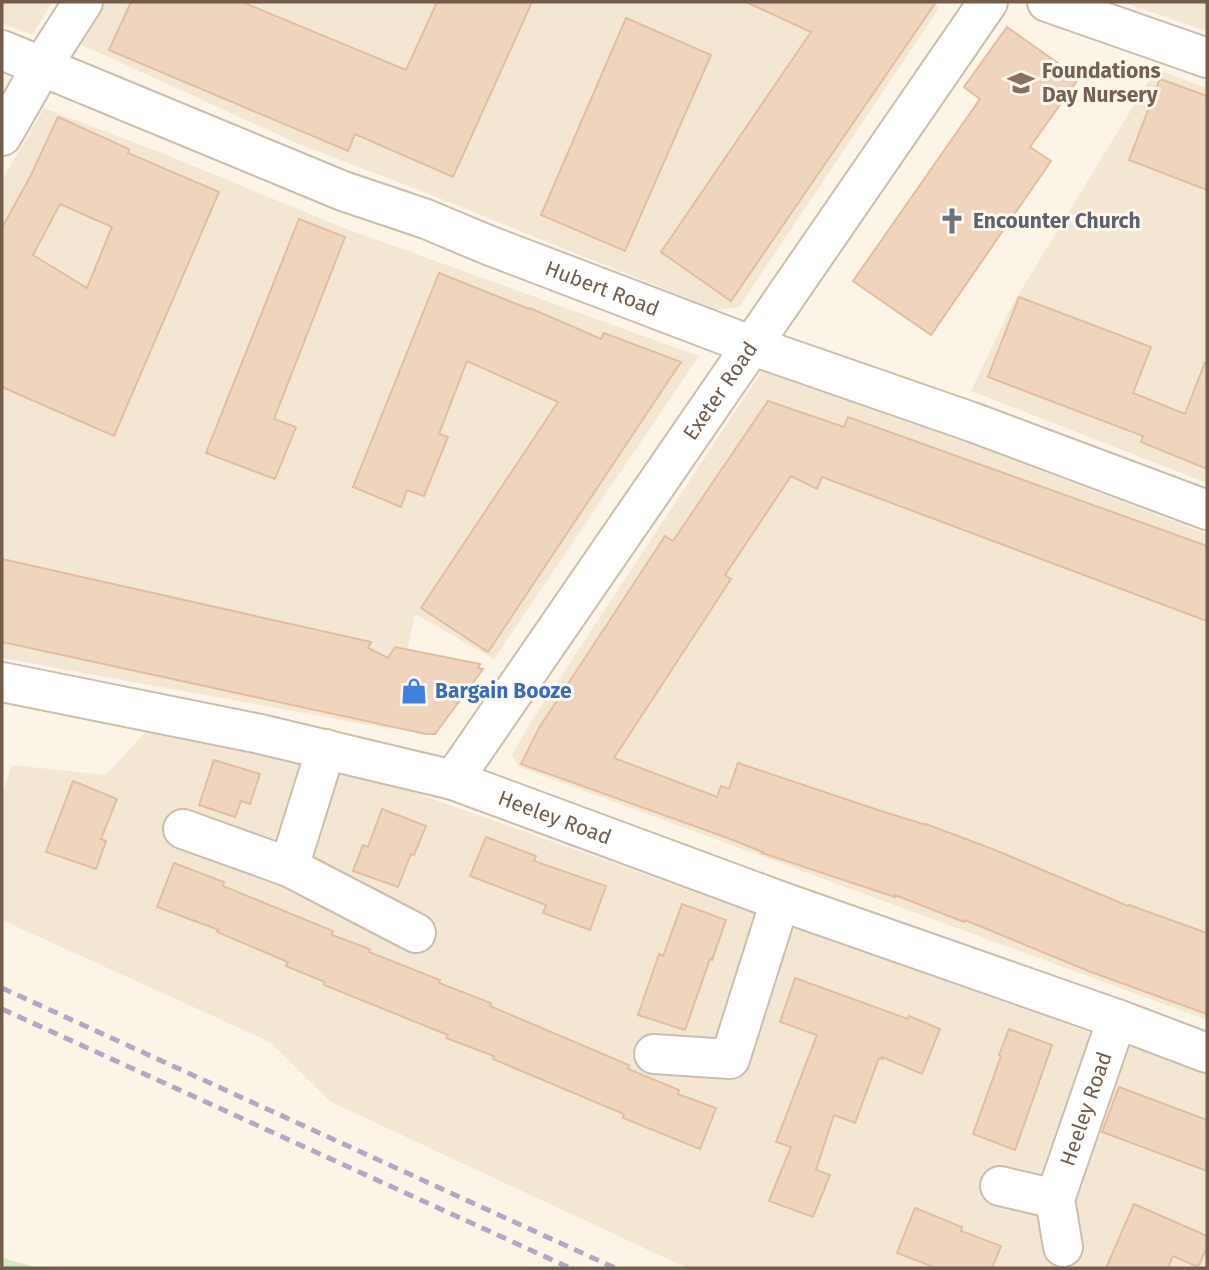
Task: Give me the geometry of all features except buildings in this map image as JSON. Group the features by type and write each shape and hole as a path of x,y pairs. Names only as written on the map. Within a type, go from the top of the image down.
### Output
{"street":[{"path":"2,136 82,2"},
{"name":"Exeter Road","path":"453,780 988,2"},
{"path":"1047,2 1207,58"},
{"name":"Hubert Road","path":"2,50 320,182 426,219 753,346 972,422 1207,510"},
{"name":"Heeley Road","path":"2,682 326,749 453,780 780,901 1207,1053"},
{"path":"289,867 326,749"},
{"path":"183,829 289,867 416,933"},
{"path":"654,1054 730,1059 780,901"},
{"name":"Heeley Road","path":"1063,1247 1055,1199 1117,1019"},
{"path":"1000,1186 1055,1199"}],"shaded area":[{"path":"2,2 52,2 32,35 2,23"},
{"path":"104,2 934,2 939,8 739,307 716,310 301,145 80,44"},
{"path":"1121,2 1207,2 1207,31"},
{"path":"1156,69 1207,88 1207,483 971,391 1012,305"},
{"path":"44,108 344,228 699,356 494,659 415,614 391,729 2,658 2,180"},
{"path":"765,366 1207,534 1207,1020 519,767 512,755 527,728"},
{"path":"151,726 416,793 1207,1074 1207,1268 687,1268 331,1102 270,1042 2,920 2,793 12,765 106,775"}],"green space":[{"path":"2,1258 39,1268 2,1268"}],"railway":[{"path":"2,988 615,1268"},
{"path":"2,1009 570,1268"}],"place":[{"name":"Foundations Day Nursery","path":"1021,83"},
{"name":"Encounter Church","path":"952,221"},
{"name":"Bargain Booze","path":"414,691"}]}
